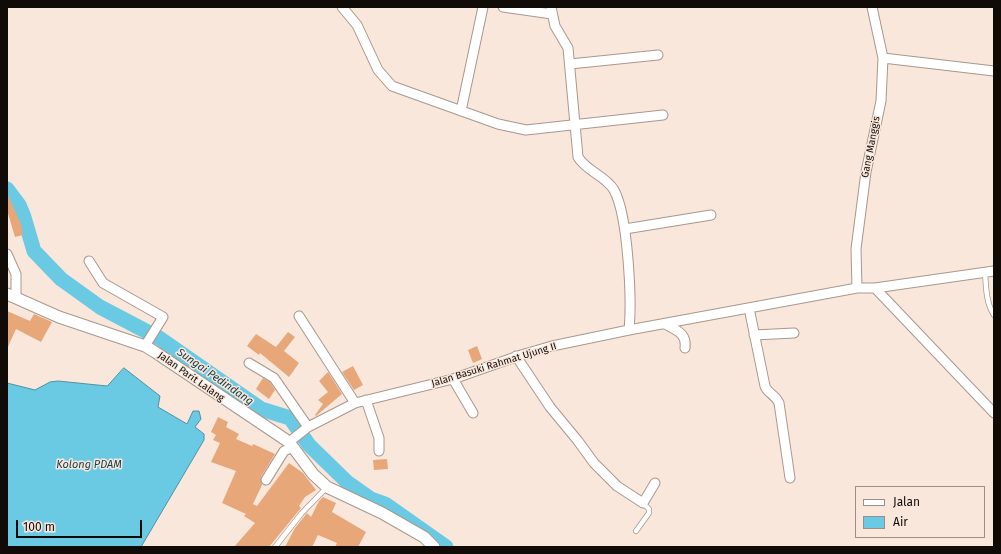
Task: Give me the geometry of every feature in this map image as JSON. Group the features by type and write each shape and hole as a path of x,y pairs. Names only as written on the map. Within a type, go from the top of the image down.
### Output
{"street":[{"path":"342,7 357,25 378,70 386,81 400,90 461,111 512,128 526,130 575,126 663,115"},
{"path":"461,111 483,7"},
{"path":"503,7 552,10 555,26 567,44 578,156 613,189 625,229 629,288 629,330"},
{"name":"Gang Manggis","path":"857,288 856,249 866,172 881,101 883,58 872,7"},
{"path":"570,64 658,55"},
{"path":"883,58 994,70"},
{"path":"625,229 711,215"},
{"path":"7,254 16,274 12,296"},
{"path":"89,261 103,283 163,317 146,343"},
{"name":"Jalan Basuki Rahmat Ujung II","path":"266,480 284,451 306,428 355,403 453,379 516,356 552,346 629,330 857,288 875,288 990,272"},
{"path":"875,288 994,413"},
{"name":"Jalan Parit Lalang","path":"12,296 59,317 146,343 293,442 313,474 328,488 382,513 424,537 434,547"},
{"path":"749,308 765,388 775,396 779,403 790,478"},
{"path":"299,316 355,403"},
{"path":"665,324 684,336 686,348"},
{"path":"754,335 794,333"},
{"path":"516,356 550,407 594,463 617,486 643,503 655,483"},
{"path":"249,363 274,378 306,428"},
{"path":"453,379 473,413"},
{"path":"366,400 379,438 379,451"}],"lane":[{"path":"990,272 987,295 990,310 994,315"},
{"path":"275,547 301,514 328,488"},
{"path":"636,531 649,513 649,509 643,503"}],"water":[{"name":"Kolong PDAM","path":"124,368 160,396 158,407 187,424 193,411 199,411 201,419 195,427 204,434 204,440 141,547 7,547 7,383 35,390 50,382 58,381 107,386"}],"building":[{"path":"7,193 21,224 23,235 15,237 7,210"},
{"path":"7,311 30,321 34,314 52,322 41,342 16,329 7,349"},
{"path":"288,332 295,337 284,351 299,363 289,377 260,353 259,355 247,346 256,334 276,347"},
{"path":"477,346 482,359 473,363 468,350"},
{"path":"353,366 363,385 354,390 342,372"},
{"path":"328,372 342,394 316,416 315,415 323,404 318,400 328,392 319,381"},
{"path":"263,378 270,382 275,390 269,399 256,389"},
{"path":"218,417 228,422 226,427 239,434 236,439 252,446 253,444 275,454 261,477 262,485 253,504 257,506 289,463 303,473 316,490 305,497 299,506 301,508 269,547 234,547 255,523 244,516 246,514 222,503 236,471 211,462 220,443 213,440 216,435 211,432"},
{"path":"387,459 388,469 374,470 373,460"},
{"path":"323,497 336,503 332,512 366,532 358,547 335,547 337,543 318,535 312,547 285,547 295,528 307,513 311,517 319,501"}],"waterway":[{"name":"Sungai Pedindang","path":"7,189 19,205 34,251 61,279 100,307 159,338 261,409 290,418 309,445 347,482 371,499 385,504 446,547"}]}
